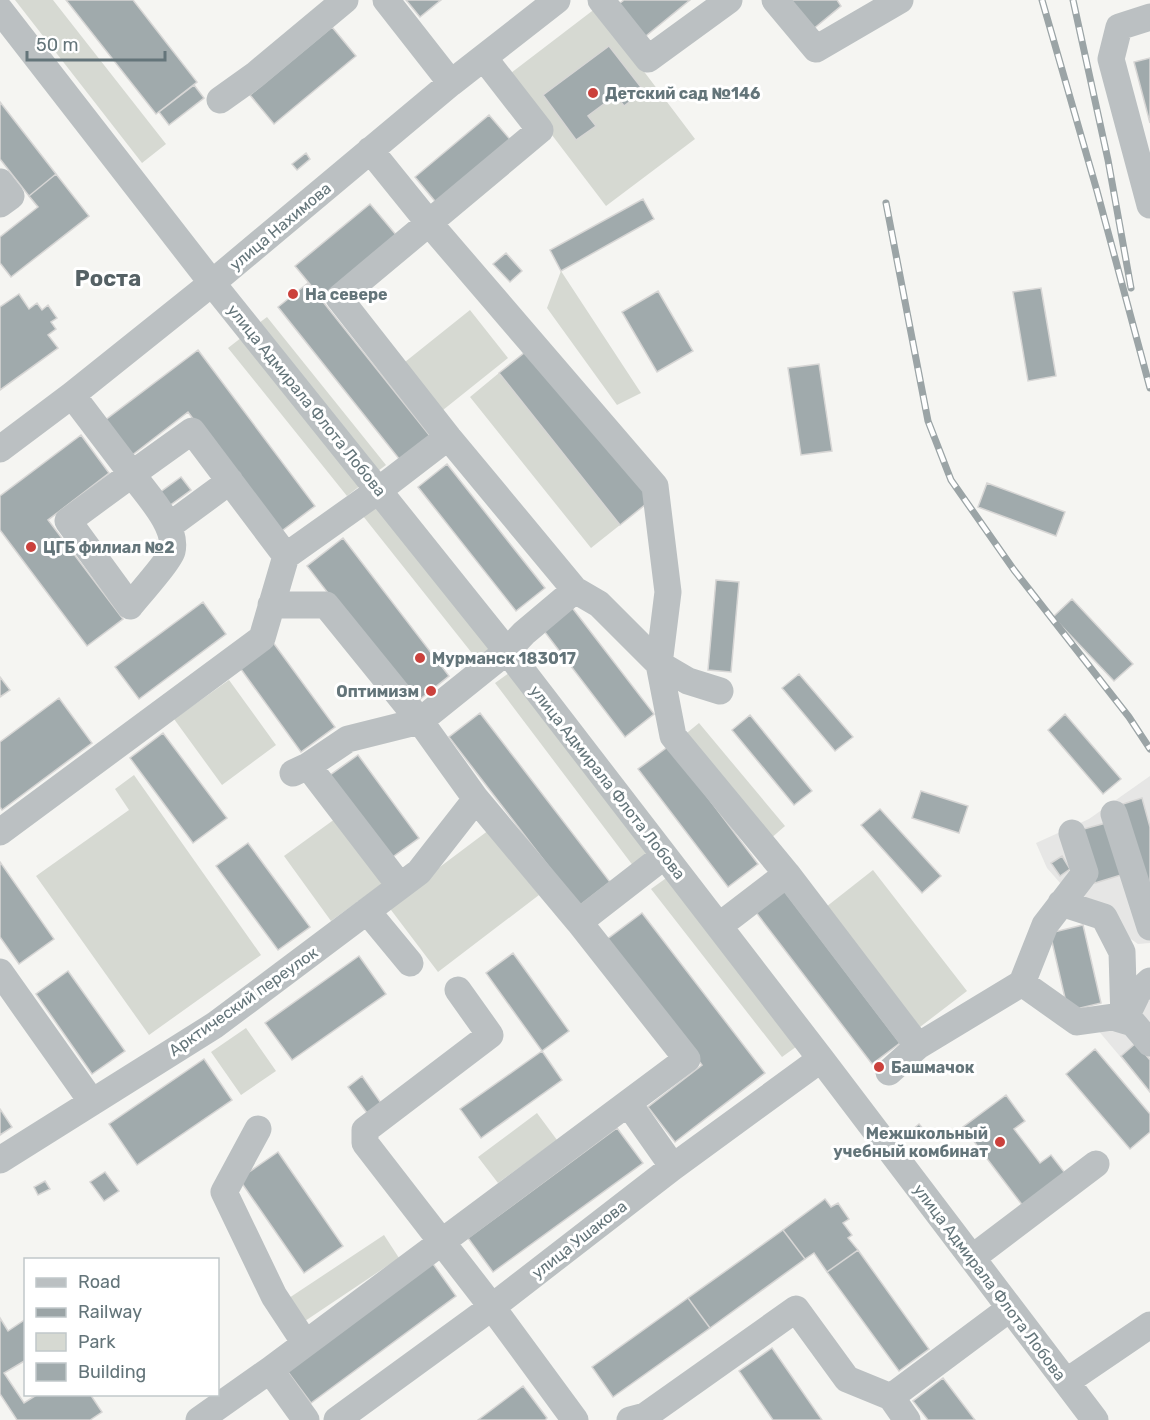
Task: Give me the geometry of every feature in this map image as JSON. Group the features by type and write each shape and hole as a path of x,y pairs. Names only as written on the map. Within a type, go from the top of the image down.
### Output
{"street":[{"path":"220,100 255,75 345,0"},
{"path":"386,0 451,83"},
{"name":"улица Нахимова","path":"0,449 72,395 212,283 451,83 557,0"},
{"path":"601,0 648,59 729,0"},
{"path":"775,0 816,49 900,0"},
{"name":"улица Адмирала Флота Лобова","path":"0,10 212,283 507,651 1095,1420"},
{"path":"1150,17 1119,27 1111,59 1150,205"},
{"path":"484,58 540,130 339,298 448,436 575,590 600,604 659,664 688,681 720,691"},
{"path":"370,150 429,223 655,486 668,592 659,664 673,736 786,874 918,1046"},
{"path":"0,182 11,196 0,204"},
{"path":"72,395 132,474 169,525 173,538 172,553 130,606 69,521 132,474 192,431 286,556"},
{"path":"0,832 262,638 286,556 379,490 448,436"},
{"path":"169,525 230,481"},
{"path":"410,879 301,769 348,739 420,721 507,651 524,633 575,590"},
{"path":"199,1420 270,1370 687,1059 579,922 476,799 420,721 326,605 271,605"},
{"name":"Арктический переулок","path":"0,1160 215,1025 410,879 476,799"},
{"path":"1114,814 1150,927"},
{"path":"889,1072 918,1046 1022,983 1045,925 1085,873 1072,833"},
{"path":"579,922 664,856"},
{"path":"719,927 786,874"},
{"path":"1061,903 1104,917 1122,952 1124,1020"},
{"path":"367,911 410,963"},
{"path":"0,972 92,1102"},
{"path":"1124,1020 1138,992 1150,981"},
{"path":"1022,983 1077,1022 1113,1017 1124,1020 1133,1023 1150,1043"},
{"path":"458,990 490,1035 364,1130 365,1143 442,1241 575,1420"},
{"name":"улица Ушакова","path":"337,1420 492,1307 673,1167 821,1059"},
{"path":"628,1103 673,1167"},
{"path":"258,1129 224,1192 274,1296 305,1343"},
{"path":"972,1258 1096,1164"},
{"path":"630,1420 645,1416 796,1309 847,1379 891,1397 907,1420"},
{"path":"891,1397 1009,1309"},
{"path":"1066,1382 1150,1325"},
{"path":"270,1370 306,1420"}],"shaded area":[{"path":"1150,776 1150,943 1138,944 1076,901 1047,868 1036,843 1089,819"},
{"path":"1150,994 1150,1092 1097,1029"}],"green space":[{"path":"15,0 53,0 166,144 142,163"},
{"path":"596,8 695,139 606,206 507,76","holes":["609,46 643,92 624,106 616,95 588,116 596,126 576,140 543,95"]},
{"path":"561,271 641,393 617,405 547,308"},
{"path":"470,310 508,358 438,414 400,366"},
{"path":"267,317 386,465 374,474 255,326"},
{"path":"246,334 365,482 347,496 228,348"},
{"path":"499,373 620,525 591,548 470,397"},
{"path":"381,502 496,648 479,662 363,516"},
{"path":"513,670 652,853 634,867 495,683"},
{"path":"229,680 276,745 222,785 174,719"},
{"path":"699,723 785,826 769,840 682,737"},
{"path":"134,775 261,955 149,1035 36,876 129,810 115,789"},
{"path":"339,816 386,881 331,921 284,856"},
{"path":"489,830 539,895 438,972 388,906"},
{"path":"873,870 967,991 920,1027 826,907"},
{"path":"669,876 800,1044 782,1057 651,889"},
{"path":"246,1028 276,1071 241,1095 211,1052"},
{"path":"537,1113 557,1140 498,1183 478,1157"},
{"path":"384,1235 399,1258 305,1321 289,1298"}],"building":[{"path":"66,0 133,0 197,82 156,114"},
{"path":"406,0 441,0 420,17"},
{"path":"624,0 690,0 641,40 615,7"},
{"path":"787,0 837,0 841,6 812,30"},
{"path":"332,27 356,56 274,124 250,95"},
{"name":"Детский сад №146","path":"609,46 644,91 624,106 616,95 588,116 596,126 576,140 543,95"},
{"path":"1150,58 1150,123 1134,62"},
{"path":"194,85 204,98 169,125 159,112"},
{"path":"0,102 56,174 29,196 0,159"},
{"path":"489,115 514,144 439,206 415,177"},
{"path":"306,153 310,159 297,170 292,164"},
{"path":"56,174 89,216 11,277 0,263 0,237 38,207 29,196"},
{"path":"643,199 654,219 561,271 550,250"},
{"path":"370,204 397,236 322,299 295,266"},
{"path":"506,253 522,271 510,282 493,264"},
{"path":"308,283 430,436 400,460 278,307"},
{"path":"1041,288 1056,376 1028,381 1013,292"},
{"path":"658,291 693,351 657,372 622,312"},
{"path":"19,294 29,309 37,303 42,310 48,305 57,318 51,322 56,329 48,335 58,348 0,390 0,307"},
{"path":"529,349 651,500 620,525 499,373"},
{"path":"198,350 315,506 279,533 188,412 131,456 104,421"},
{"path":"819,364 832,451 801,455 788,368"},
{"path":"81,435 109,473 48,520 123,619 87,646 0,530 0,496"},
{"path":"447,464 545,588 516,611 418,487"},
{"path":"181,477 191,490 169,506 159,493"},
{"path":"987,483 1065,512 1056,536 978,507"},
{"path":"343,538 449,676 414,704 307,566"},
{"path":"716,580 739,582 731,672 708,670"},
{"path":"1072,599 1133,664 1114,681 1053,617"},
{"path":"203,602 226,634 139,699 115,667"},
{"path":"570,605 654,714 625,737 541,627"},
{"path":"272,641 335,727 301,752 238,665"},
{"path":"799,674 853,737 835,751 782,688"},
{"path":"0,677 10,690 0,697"},
{"path":"59,698 92,743 2,810 0,807 0,742"},
{"path":"480,713 610,882 579,906 449,737"},
{"path":"1065,714 1121,779 1103,794 1048,730"},
{"path":"750,715 812,791 794,805 732,730"},
{"path":"163,733 227,818 193,843 130,758"},
{"path":"669,746 758,864 728,887 638,769"},
{"path":"358,755 419,838 387,861 326,778"},
{"path":"921,791 968,806 959,833 912,818"},
{"path":"1142,798 1150,827 1150,897 1123,804"},
{"path":"880,809 941,876 922,893 861,825"},
{"path":"1106,823 1121,875 1095,883 1080,830"},
{"path":"248,843 310,927 278,950 216,866"},
{"path":"1062,856 1070,869 1060,876 1051,863"},
{"path":"0,862 54,939 19,964 0,937"},
{"path":"783,889 900,1043 872,1064 755,911"},
{"path":"642,913 765,1073 675,1142 648,1107 702,1065 606,940"},
{"path":"1083,925 1101,1003 1068,1011 1050,933"},
{"path":"513,953 569,1031 542,1051 486,973"},
{"path":"359,956 386,994 292,1060 265,1023"},
{"path":"68,971 125,1051 92,1074 36,994"},
{"path":"1136,1043 1150,1060 1150,1092 1121,1056"},
{"path":"1095,1049 1150,1114 1150,1132 1130,1149 1066,1074"},
{"path":"542,1051 562,1080 481,1138 460,1109"},
{"path":"204,1059 232,1100 137,1165 109,1124"},
{"path":"362,1076 381,1103 367,1113 348,1087"},
{"name":"Межшкольный учебный комбинат","path":"1006,1095 1025,1121 1014,1129 1040,1163 1051,1155 1068,1177 1026,1210 963,1127"},
{"path":"0,1109 12,1127 0,1135"},
{"path":"919,1124 928,1135 922,1140 913,1129"},
{"path":"617,1128 643,1163 493,1272 468,1238"},
{"path":"278,1152 343,1246 304,1273 239,1179"},
{"path":"105,1172 119,1191 104,1201 90,1182"},
{"path":"45,1181 50,1189 38,1195 34,1187"},
{"path":"825,1199 831,1207 838,1203 849,1219 843,1223 852,1235 848,1238 858,1250 827,1272 814,1253 805,1259 783,1230"},
{"path":"783,1230 805,1259 710,1328 688,1298"},
{"path":"858,1250 929,1349 899,1371 827,1272"},
{"path":"431,1261 456,1296 311,1403 285,1368"},
{"path":"688,1298 710,1328 613,1397 592,1367"},
{"path":"0,1318 8,1331 24,1320 24,1361 4,1373 24,1403 35,1396 91,1396 102,1412 90,1420 17,1420 0,1394"},
{"path":"772,1348 822,1420 773,1420 739,1371"},
{"path":"943,1378 975,1420 928,1420 913,1401"},
{"path":"523,1386 547,1418 545,1420 478,1420"}],"railway":[{"path":"1042,0 1150,388"},
{"path":"1073,0 1108,160 1131,288"},
{"path":"886,203 928,421 951,480 1014,570 1129,717 1150,749"}],"place":[{"name":"Детский сад №146","path":"593,93"},
{"name":"На севере","path":"293,294"},
{"name":"ЦГБ филиал №2","path":"31,547"},
{"name":"Мурманск 183017","path":"420,658"},
{"name":"Оптимизм","path":"431,691"},
{"name":"Башмачок","path":"879,1067"},
{"name":"Межшкольный учебный комбинат","path":"1000,1142"}],"district":[{"name":"Роста","path":"108,278"}]}
